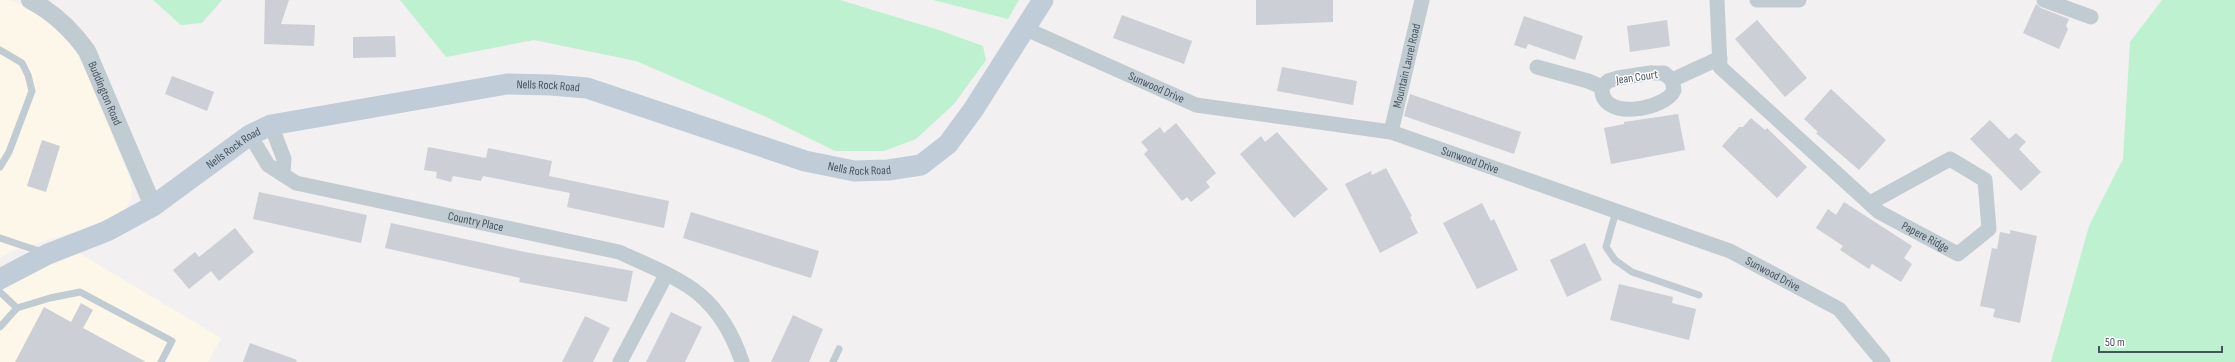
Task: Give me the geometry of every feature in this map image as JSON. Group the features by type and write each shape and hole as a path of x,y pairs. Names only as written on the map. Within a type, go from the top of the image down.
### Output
{"main road":[{"name":"Nells Rock Road","path":"0,279 48,254 107,231 153,206 250,135 271,125 507,84 587,88 805,161 854,171 888,170 921,165 948,144 973,110 1026,29 1043,0"}],"street":[{"name":"Buddington Road","path":"30,0 54,16 75,34 87,51 153,206"},
{"name":"Mountain Laurel Road","path":"1391,132 1422,0"},
{"name":"Papere Ridge","path":"1716,0 1720,67 1879,212 1958,254 1989,229 1985,180 1950,159 1870,203"},
{"path":"1757,0 1799,0"},
{"path":"2044,0 2091,17"},
{"name":"Sunwood Drive","path":"1026,29 1196,105 1391,132 1730,252 1839,309 1883,362"},
{"name":"Jean Court","path":"1672,80 1720,58"},
{"name":"Jean Court","path":"1537,67 1588,81 1602,87"},
{"name":"Jean Court","path":"1650,73 1664,73 1672,80 1674,90 1670,97 1658,103 1632,110 1617,109 1612,106 1602,95 1602,87 1608,81 1618,78 1650,73"},
{"path":"271,125 284,159 283,174"},
{"name":"Country Place","path":"250,135 268,166 296,183 619,252 666,275 700,295 722,319 742,362"},
{"path":"620,362 666,275"}],"lane":[{"path":"0,50 22,63 28,75 32,91 9,152 0,167"},
{"path":"1616,211 1606,247 1615,260 1632,272 1699,295"},
{"path":"0,238 48,254"},
{"path":"0,292 17,308"},
{"path":"0,327 17,308 50,298 80,292 172,341 161,362"},
{"path":"833,362 839,348"}],"shaded area":[{"path":"0,0 10,0 32,10 71,41 90,80 131,181 132,198 125,209 109,221 13,251 0,258"},
{"path":"79,253 221,338 208,362 0,362 0,290 12,281"}],"green space":[{"path":"153,0 222,0 202,23 181,25"},
{"path":"400,0 840,0 939,30 983,46 986,60 954,104 916,139 884,151 835,151 764,116 636,61 534,40 446,57"},
{"path":"933,0 1019,0 1008,19"},
{"path":"2162,0 2235,0 2235,362 2051,362 2089,226 2123,159 2130,42"}],"building":[{"path":"265,0 289,0 281,24 315,25 314,46 264,44"},
{"path":"1256,0 1333,0 1333,22 1256,25"},
{"path":"2036,4 2041,8 2069,19 2066,26 2068,29 2059,49 2023,33"},
{"path":"1122,15 1192,41 1184,64 1113,38"},
{"path":"1524,16 1583,36 1575,60 1528,44 1526,49 1514,45"},
{"path":"1667,20 1670,46 1630,52 1627,26"},
{"path":"1757,20 1807,78 1785,97 1735,39"},
{"path":"395,36 396,57 353,58 353,37"},
{"path":"1282,67 1357,81 1353,105 1277,91"},
{"path":"172,76 214,92 207,111 165,94"},
{"path":"1831,89 1886,140 1859,170 1816,133 1818,132 1804,119"},
{"path":"1410,94 1521,132 1514,154 1404,116"},
{"path":"1678,114 1685,150 1611,164 1604,128 1624,124 1624,122"},
{"path":"1751,118 1765,130 1767,128 1807,167 1777,198 1722,146 1739,127 1743,127"},
{"path":"1990,120 2009,139 2016,133 2026,142 2019,149 2041,172 2021,191 1970,139"},
{"path":"1176,123 1216,173 1206,182 1210,187 1191,202 1187,197 1182,201 1144,154 1148,150 1141,142 1160,127 1164,133"},
{"path":"1277,132 1328,189 1294,218 1240,154 1261,136 1265,142"},
{"path":"42,140 60,146 46,192 27,186"},
{"path":"428,147 486,158 488,148 552,161 549,176 669,201 664,228 567,207 570,193 483,176 481,181 453,176 451,182 436,178 437,172 424,170"},
{"path":"1386,168 1412,216 1410,217 1418,233 1380,253 1345,184 1371,171 1372,175"},
{"path":"259,192 367,215 361,243 253,219"},
{"path":"1844,202 1912,246 1904,258 1912,264 1901,282 1872,264 1869,269 1840,250 1843,246 1816,228 1828,209 1836,215"},
{"path":"1482,203 1491,221 1494,219 1518,270 1477,289 1443,223"},
{"path":"691,212 819,251 811,278 683,238"},
{"path":"391,223 525,252 633,271 627,302 519,282 520,278 385,248"},
{"path":"235,228 254,252 219,281 211,271 189,289 173,270 195,252 199,257"},
{"path":"2010,230 2037,236 2020,323 1993,317 1995,309 1980,306 1992,248 1997,249 2000,232 2010,234"},
{"path":"1585,243 1602,280 1567,297 1550,260"},
{"path":"1619,284 1673,297 1672,303 1696,309 1689,340 1610,320"},
{"path":"81,303 93,310 83,328 146,362 15,362 44,307 71,322"},
{"path":"671,312 702,327 685,362 646,362"},
{"path":"793,315 823,329 809,362 771,362"},
{"path":"585,316 610,328 593,362 562,362"},
{"path":"250,343 297,360 296,362 243,362"}]}
